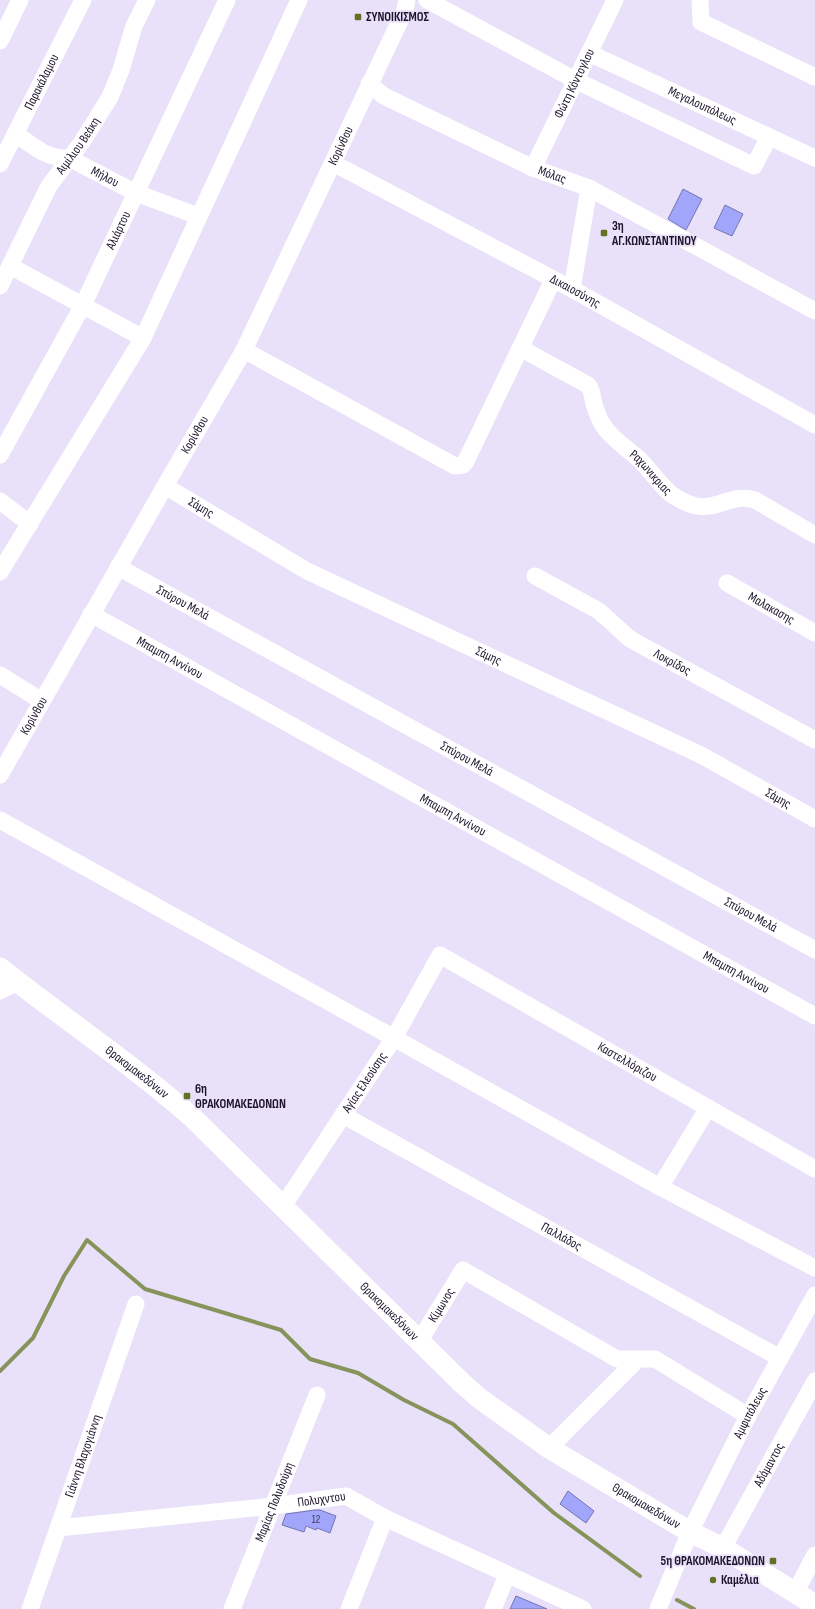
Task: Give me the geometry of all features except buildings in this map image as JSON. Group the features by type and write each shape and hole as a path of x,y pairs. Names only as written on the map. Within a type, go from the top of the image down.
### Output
{"main road":[{"name":"Θρακομακεδόνων","path":"0,968 9,986 120,1057 164,1093 221,1145 479,1398 549,1448 690,1532 723,1548 815,1605"}],"street":[{"path":"0,41 20,0"},
{"name":"Παρακάλαμου","path":"0,164 9,137 83,0"},
{"name":"Αιμίλιου Βεάκη","path":"0,286 49,186 82,142 110,97 121,70 134,26 147,0"},
{"name":"Αλιάρτου","path":"0,455 83,305 227,0"},
{"path":"0,572 143,338 299,0"},
{"path":"369,84 405,10 407,0"},
{"path":"427,0 577,82 754,166 769,137"},
{"name":"Φώτη Κόντογλου","path":"534,168 577,82 589,53 615,0"},
{"path":"700,0 701,22 815,77"},
{"name":"Μεγαλουπόλεως","path":"589,53 815,158"},
{"name":"Κορίνθου","path":"0,775 91,614 244,350 369,84"},
{"name":"Μόλας","path":"369,84 384,96 534,168 589,188 815,311"},
{"name":"Μήλου","path":"9,137 47,155 57,158 69,158 136,192 198,216"},
{"name":"Δικαιοσύνης","path":"333,163 572,289 815,425"},
{"path":"572,289 589,188"},
{"path":"10,266 143,338"},
{"path":"244,350 458,466 463,466 553,280"},
{"name":"Ραχωνικριας","path":"520,348 588,385 593,394 596,410 608,433 640,460 664,488 680,500 703,507 713,506 733,498 747,498 755,500 815,535"},
{"name":"Σάμης","path":"165,486 307,571 702,755 815,819"},
{"path":"0,501 30,524"},
{"name":"Σπύρου Μελά","path":"118,567 815,950"},
{"name":"Λοκρίδος","path":"536,576 599,611 630,639 815,740"},
{"name":"Μαλακασης","path":"728,583 815,633"},
{"name":"Μπαμπη Αννίνου","path":"91,614 815,1016"},
{"path":"0,675 42,701"},
{"path":"0,820 660,1187 815,1268"},
{"name":"Αγίας Ελεούσης","path":"282,1206 394,1038 440,954"},
{"name":"Καστελλόριζου","path":"440,954 815,1169"},
{"path":"660,1187 708,1108"},
{"name":"Παλλάδος","path":"343,1115 780,1358"},
{"name":"Κίμωνος","path":"420,1340 463,1270 617,1359 638,1359"},
{"name":"Αμφιπόλεως","path":"658,1609 690,1532 748,1416 815,1295"},
{"name":"Γιάννη Βλαχογιάννη","path":"30,1609 136,1304"},
{"path":"549,1448 638,1359 655,1359 748,1416"},
{"name":"Αδάμαντος","path":"723,1548 815,1381"},
{"name":"Μαρίας Πολυδούρη","path":"232,1609 317,1395"},
{"name":"Πολυχντου","path":"58,1528 273,1506 346,1496 384,1518 581,1609"},
{"path":"349,1609 384,1518"},
{"path":"795,1593 815,1554"},
{"path":"493,1609 507,1575"}],"waterway":[{"path":"0,1371 33,1338 64,1276 87,1240 145,1289 281,1330 310,1359 358,1373 404,1400 453,1424 554,1513 640,1576"},
{"path":"677,1600 694,1609"}],"place":[{"name":"ΣΥΝΟΙΚΙΣΜΟΣ","path":"358,17"},
{"name":"3η ΑΓ.ΚΩΝΣΤΑΝΤΙΝΟΥ","path":"604,233"},
{"name":"6η ΘΡΑΚΟΜΑΚΕΔΟΝΩΝ","path":"187,1096"},
{"name":"5η ΘΡΑΚΟΜΑΚΕΔΟΝΩΝ","path":"773,1561"},
{"name":"Καμέλια","path":"713,1580"}]}
